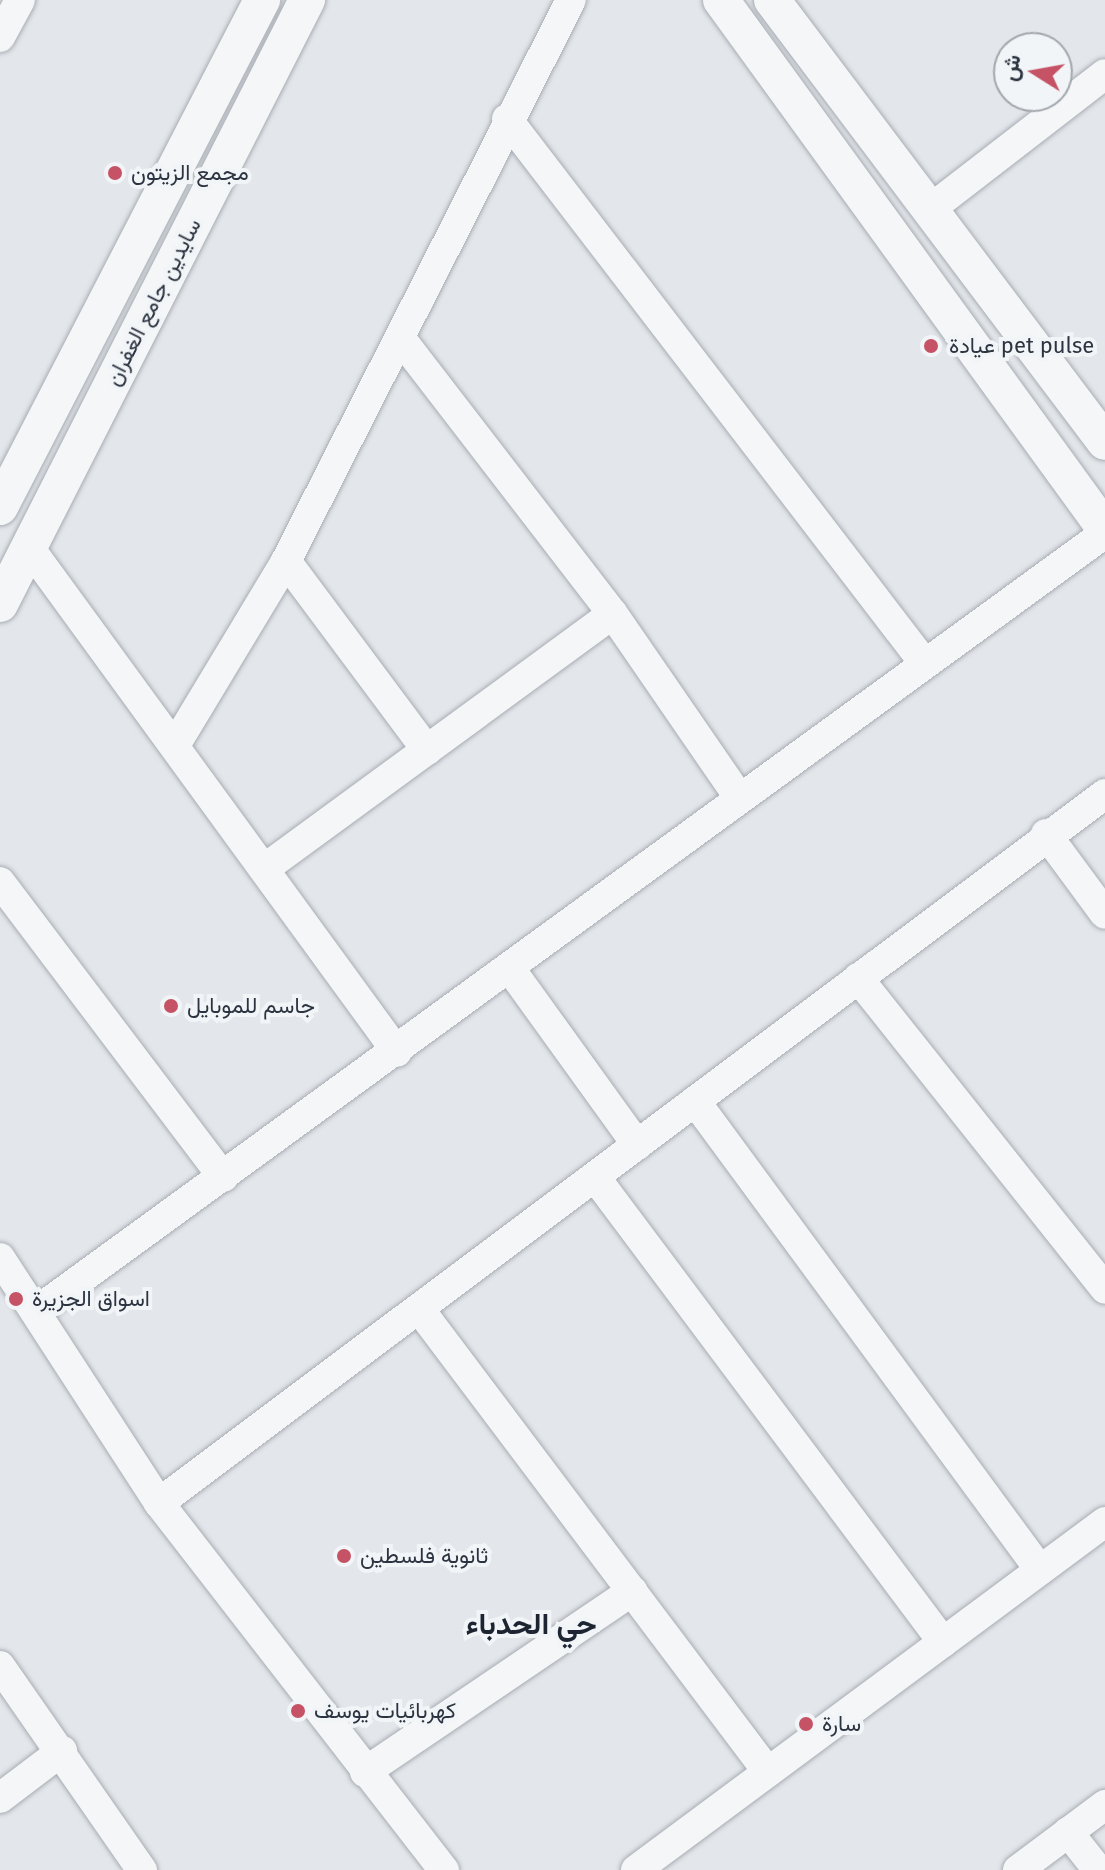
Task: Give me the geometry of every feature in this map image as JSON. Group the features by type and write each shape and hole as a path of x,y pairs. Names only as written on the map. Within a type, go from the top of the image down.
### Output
{"street":[{"name":"سايدين جامع الغفران","path":"0,507 262,0"},
{"name":"سايدين جامع الغفران","path":"0,604 307,0"},
{"path":"177,742 286,561 401,339 507,119 571,0"},
{"path":"38,1310 511,970 922,660 1105,531 721,0"},
{"path":"773,1 933,207 1105,442"},
{"path":"933,207 1105,74"},
{"path":"507,119 922,660"},
{"path":"401,339 613,614 739,797"},
{"path":"1004,389 1046,362"},
{"path":"28,546 177,742 264,869 397,1052"},
{"path":"286,561 427,750"},
{"path":"264,869 613,614"},
{"path":"159,1503 420,1310 1046,834 1105,794"},
{"path":"1046,834 1105,914"},
{"path":"0,882 223,1177"},
{"path":"511,970 637,1145"},
{"path":"858,978 1105,1289"},
{"path":"695,1101 1040,1570"},
{"path":"595,1177 943,1642"},
{"path":"0,1258 38,1310 159,1503 444,1870"},
{"path":"420,1310 768,1772"},
{"path":"636,1870 1105,1522"},
{"path":"365,1772 632,1591"},
{"path":"0,1666 142,1870"},
{"path":"0,1798 62,1751"},
{"path":"1018,1870 1105,1805"},
{"path":"1068,1832 1098,1870"}],"place":[{"name":"مجمع الزيتون","path":"115,173"},
{"name":"عيادة pet pulse","path":"931,346"},
{"name":"جاسم للموبايل","path":"171,1006"},
{"name":"اسواق الجزيرة","path":"16,1299"},
{"name":"ثانوية فلسطين","path":"344,1556"},
{"name":"كهربائيات يوسف","path":"298,1711"},
{"name":"سارة","path":"806,1724"}],"district":[{"name":"حي الحدباء","path":"531,1624"}]}
